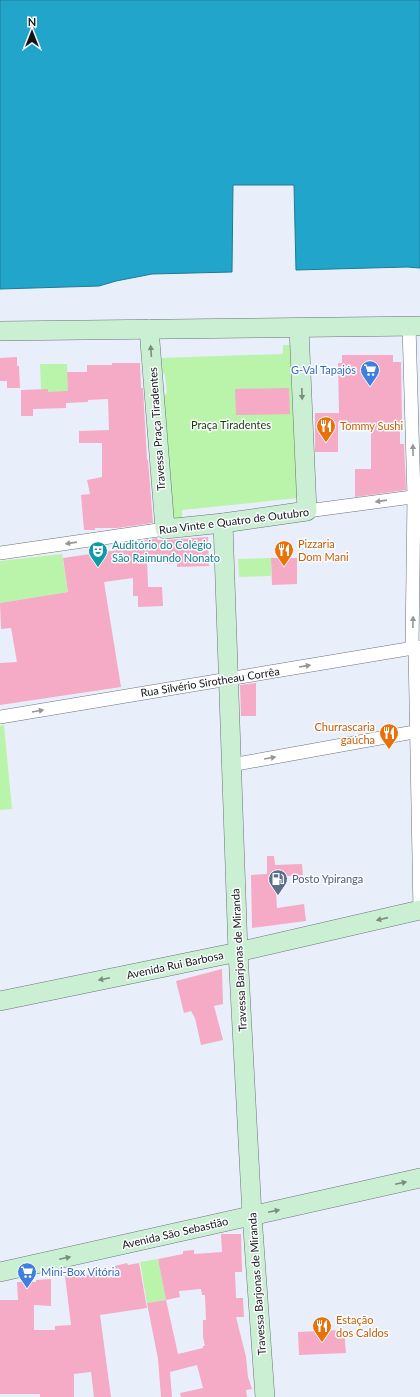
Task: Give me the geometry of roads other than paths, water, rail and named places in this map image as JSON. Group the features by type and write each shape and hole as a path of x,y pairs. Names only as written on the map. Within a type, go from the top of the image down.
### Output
{"street":[{"path":"0,331 415,326 417,496 412,647 418,648 420,910"},
{"path":"299,328 307,511"},
{"name":"Travessa Praça Tiradentes","path":"149,329 165,529"},
{"name":"Rua Vinte e Quatro de Outubro","path":"0,554 165,529 223,523 417,496"},
{"name":"Travessa Barjonas de Miranda","path":"223,523 238,952 252,1216 265,1397"},
{"name":"Rua Silvério Sirotheau Corrêa","path":"0,717 418,648"},
{"path":"231,765 418,731"},
{"name":"Avenida Rui Barbosa","path":"0,1001 238,952 420,910"},
{"name":"Avenida São Sebastião","path":"0,1272 420,1178"}],"water":[{"path":"0,0 420,0 420,268 407,267 296,270 294,185 233,185 232,272 152,274 99,286 0,289"}],"place":[{"name":"G-Val Tapajós","path":"370,387"},
{"name":"Tommy Sushi","path":"326,443"},
{"name":"Pizzaria Dom Mani","path":"284,567"},
{"name":"Auditório do Colégio São Raimundo Nonato","path":"98,568"},
{"name":"Churrascaria gaúcha","path":"389,750"},
{"name":"Posto Ypiranga","path":"278,896"},
{"name":"Mini-Box Vitória","path":"27,1289"},
{"name":"Estação dos Caldos","path":"322,1343"}],"park label":[{"name":"Praça Tiradentes","path":"231,425"}]}
